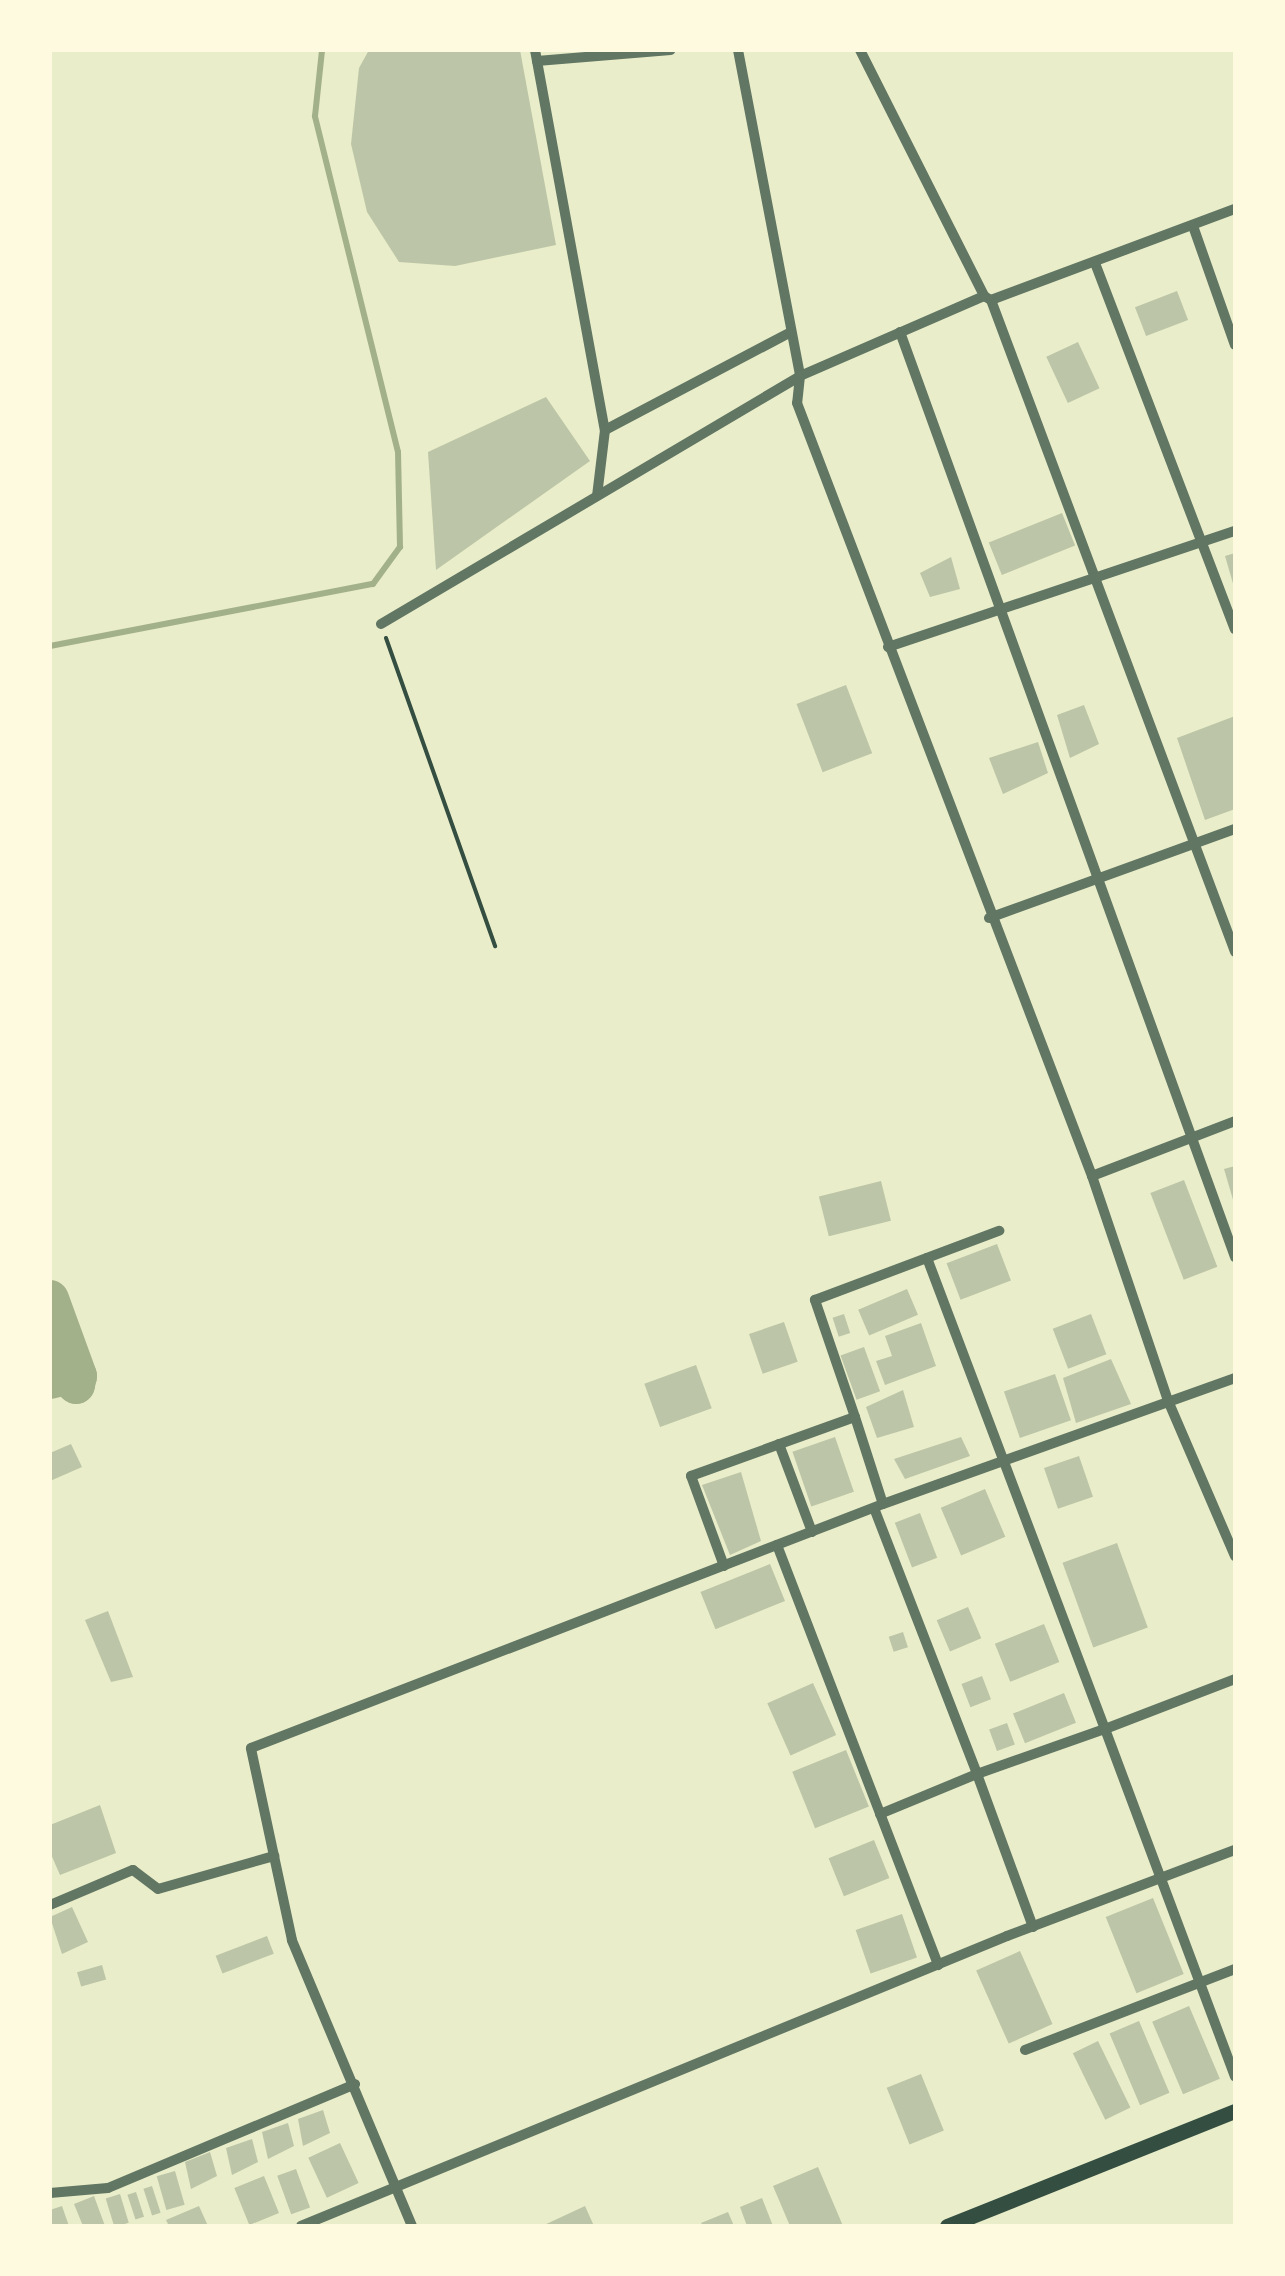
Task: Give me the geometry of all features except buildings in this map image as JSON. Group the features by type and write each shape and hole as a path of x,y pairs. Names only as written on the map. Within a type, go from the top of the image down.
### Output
{"main road":[{"path":"947,2226 1235,2110"}],"street":[{"path":"597,496 605,430 536,55 672,50"},
{"path":"738,50 800,376 797,403 989,918 1092,1176 1169,1403 1235,1556"},
{"path":"860,50 987,298 1098,577 1235,952"},
{"path":"381,624 800,376 987,298 1095,263 1235,209"},
{"path":"1193,226 1235,346"},
{"path":"1095,263 1235,629"},
{"path":"605,430 791,332"},
{"path":"900,332 1195,1136 1235,1257"},
{"path":"888,647 1235,531"},
{"path":"989,918 1235,830"},
{"path":"1092,1176 1235,1121"},
{"path":"999,1231 815,1300 855,1416 879,1506 1033,1926"},
{"path":"927,1258 1235,2076"},
{"path":"412,2226 400,2188 292,1940 251,1748 879,1506 1235,1378"},
{"path":"724,1566 691,1476 855,1416"},
{"path":"779,1444 812,1532"},
{"path":"777,1545 938,1966"},
{"path":"880,1814 976,1774 1235,1679"},
{"path":"301,2226 1033,1926 1235,1850"},
{"path":"50,1905 133,1870 158,1889 274,1856"},
{"path":"1025,2050 1235,1969"},
{"path":"50,2193 108,2188 355,2084"}],"path":[{"path":"381,624 495,946"}],"waterway":[{"path":"50,646 373,584 400,547 398,452 315,116 322,50"},
{"path":"50,1299 78,1376 76,1385 66,1376 50,1380"}]}
